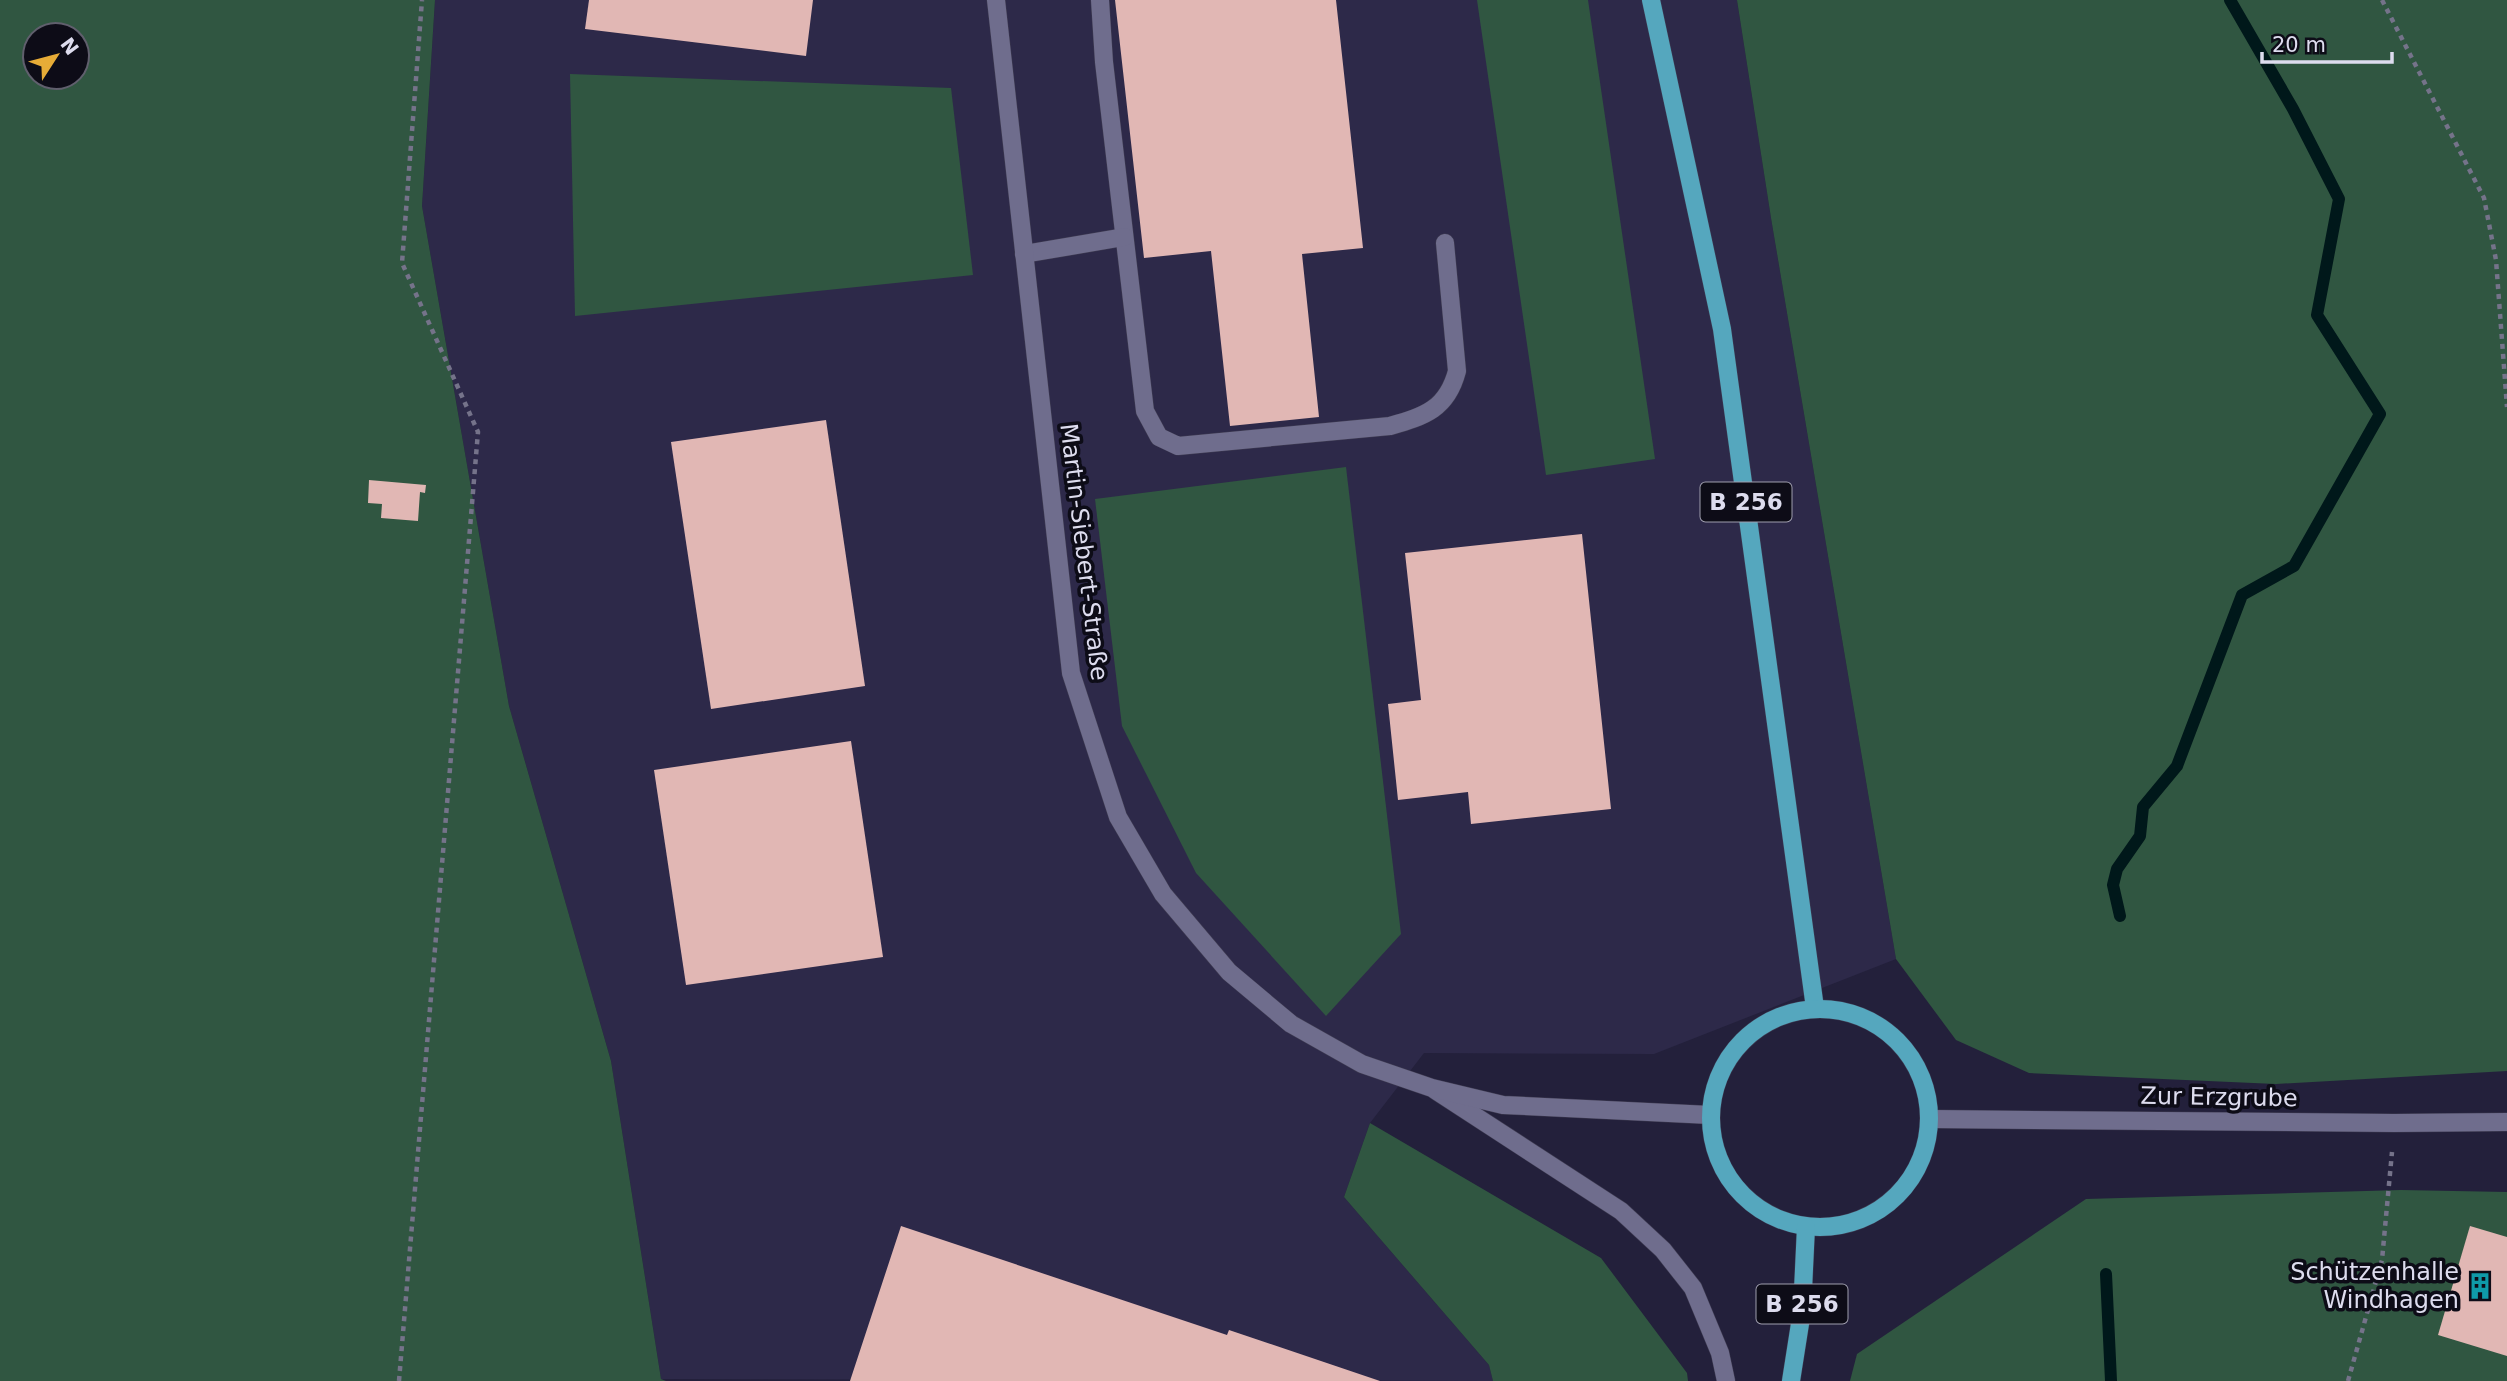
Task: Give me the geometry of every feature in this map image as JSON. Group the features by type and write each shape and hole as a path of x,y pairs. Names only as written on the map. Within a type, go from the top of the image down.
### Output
{"main road":[{"name":"B 256","path":"1651,0 1722,329 1815,1008"},
{"path":"1815,1008 1851,1013 1883,1028 1909,1052 1925,1084 1930,1118 1926,1150 1913,1177 1893,1201 1867,1217 1837,1226 1806,1227 1775,1218 1749,1200 1727,1176 1715,1147 1710,1115 1716,1083 1731,1053 1754,1030 1783,1014 1815,1008"},
{"name":"B 256","path":"1791,1381 1802,1311 1806,1227"}],"street":[{"name":"Martin-Siebert-Straße","path":"996,0 1071,673 1118,817 1163,894 1229,972 1291,1024 1362,1063 1432,1088 1503,1105 1710,1115"},
{"path":"1100,0 1104,62 1144,411 1159,437 1178,446 1390,426 1422,417 1441,404 1452,388 1457,371 1445,243"},
{"path":"1024,254 1124,237"},
{"path":"1432,1088 1621,1211 1663,1250 1693,1288 1720,1353 1726,1381"},
{"name":"Zur Erzgrube","path":"1930,1118 2507,1122"}],"path":[{"path":"399,1381 478,432 402,263 422,0"},
{"path":"2382,0 2484,198 2496,260 2507,407"},
{"path":"2348,1381 2382,1259 2394,1123"}],"shaded area":[{"path":"435,0 1737,0 1771,218 1896,959 1654,1054 1424,1053 1370,1123 1344,1197 1489,1365 1493,1381 661,1379 611,1061 509,706 422,206"}],"green space":[{"path":"0,0 435,0 422,206 509,706 611,1061 661,1379 666,1381 0,1381"},
{"path":"1477,0 1588,0 1655,459 1546,475"},
{"path":"1737,0 2507,0 2507,1071 2276,1084 2029,1073 1956,1040 1896,959 1771,218"},
{"path":"570,74 951,88 973,275 575,316"},
{"path":"1346,467 1401,934 1326,1016 1196,873 1122,726 1095,499"},
{"path":"1370,1123 1601,1258 1687,1373 1688,1381 1493,1381 1489,1365 1344,1197"},
{"path":"2401,1190 2507,1192 2507,1381 1850,1381 1857,1354 2086,1199"}],"building":[{"path":"589,0 813,0 806,56 585,29"},
{"path":"1115,0 1336,0 1363,248 1302,254 1319,417 1230,426 1211,251 1144,258"},
{"path":"826,420 865,686 711,709 671,442"},
{"path":"369,480 426,485 425,493 420,492 418,521 381,518 382,504 368,503"},
{"path":"1582,534 1611,809 1471,824 1468,792 1398,800 1388,704 1421,700 1405,553"},
{"path":"851,741 883,957 686,985 654,770"},
{"path":"901,1226 1227,1335 1229,1330 1380,1381 850,1381"},
{"name":"Schützenhalle Windhagen","path":"2470,1226 2507,1237 2507,1356 2438,1335"}],"waterway":[{"path":"2120,916 2113,885 2117,869 2140,836 2143,807 2177,766 2242,595 2294,566 2380,414 2317,315 2339,199 2293,109 2230,0"},
{"path":"2106,1274 2111,1381"}],"place":[{"name":"Schützenhalle Windhagen","path":"2480,1286"}]}
